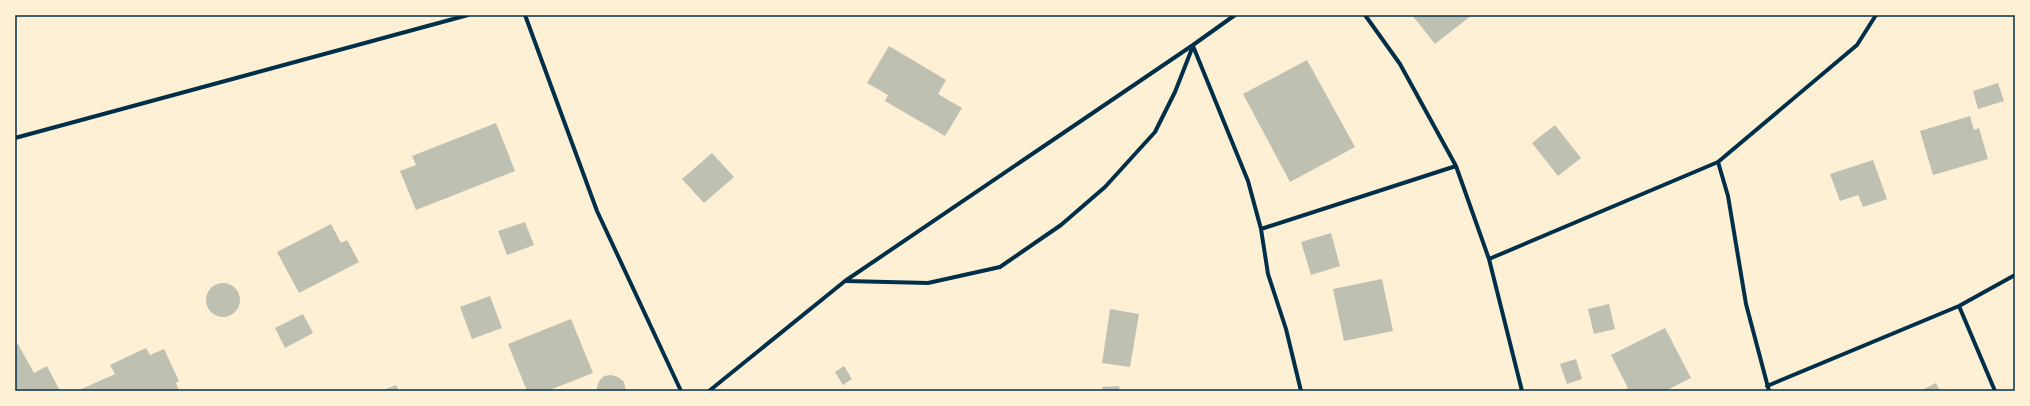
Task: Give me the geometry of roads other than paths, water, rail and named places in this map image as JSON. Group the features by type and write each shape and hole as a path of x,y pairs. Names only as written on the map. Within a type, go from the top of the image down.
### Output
{"street":[{"path":"15,138 468,15"},
{"path":"525,15 597,210 681,391"},
{"path":"709,391 845,280 1193,45 1235,15"},
{"path":"1365,15 1400,64 1456,166 1489,259 1522,391"},
{"path":"1489,259 1718,162 1857,45 1876,15"},
{"path":"1193,45 1248,181 1261,229 1268,274 1286,329 1301,391"},
{"path":"845,280 928,283 1000,267 1061,225 1105,187 1155,132 1175,92 1193,45"},
{"path":"1718,162 1728,196 1746,304 1769,391"},
{"path":"1261,229 1456,166"},
{"path":"1767,386 1959,306 2015,275"},
{"path":"1959,306 1995,391"}]}
